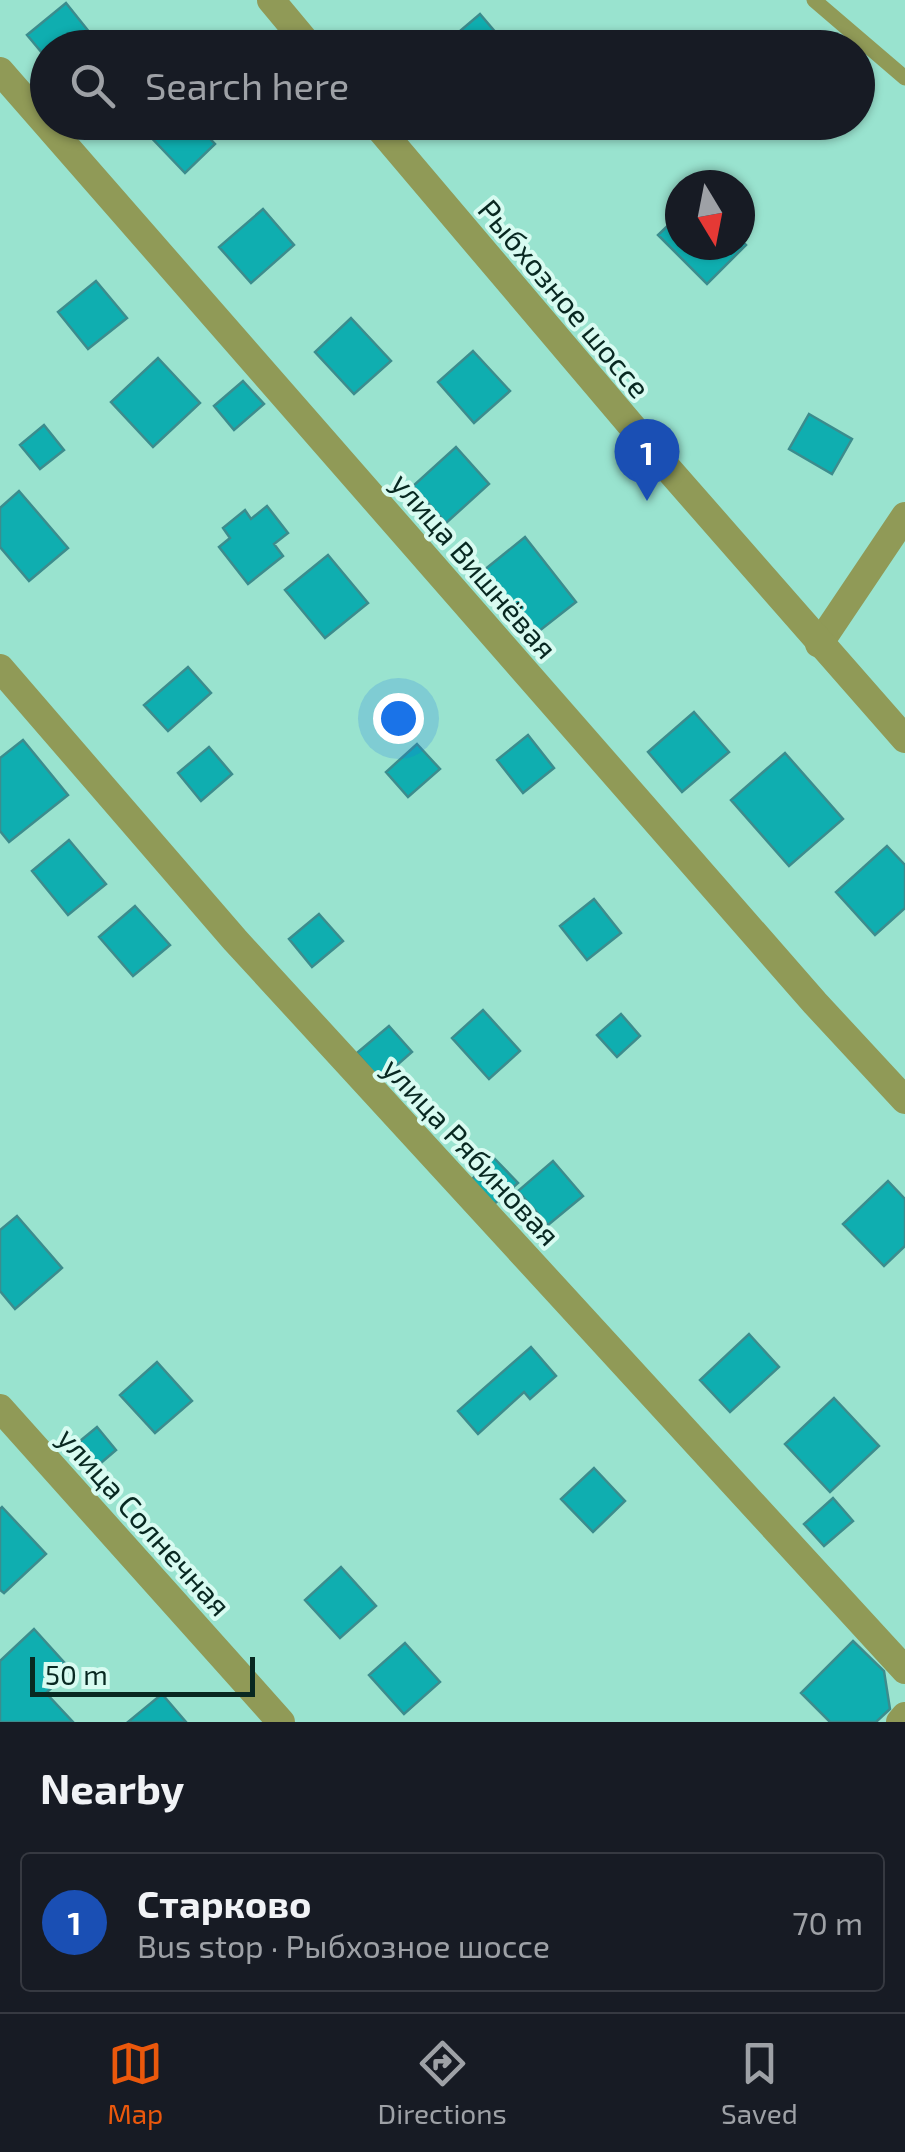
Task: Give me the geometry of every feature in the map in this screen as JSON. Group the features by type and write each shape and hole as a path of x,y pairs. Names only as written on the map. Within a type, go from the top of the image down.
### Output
{"street":[{"path":"271,0 296,30"},
{"name":"улица Вишнёвая","path":"0,71 30,105"},
{"name":"улица Вишнёвая","path":"60,140 802,988 905,1100"},
{"name":"Рыбхозное шоссе","path":"389,140 662,463 905,739"},
{"path":"819,644 905,516"},
{"name":"улица Рябиновая","path":"0,668 235,940 905,1670"},
{"name":"улица Солнечная","path":"0,1408 281,1722"},
{"path":"900,1722 905,1716"}],"lane":[{"path":"814,0 849,30"},
{"path":"875,52 905,78"}],"building":[{"path":"66,3 88,30 33,30"},
{"path":"480,14 494,30 461,30"},
{"path":"154,140 211,140 215,144 185,173"},
{"path":"263,209 294,245 251,283 219,247"},
{"path":"683,260 731,260 707,284"},
{"path":"96,281 127,318 88,349 58,312"},
{"path":"351,318 391,361 354,394 315,352"},
{"path":"473,351 510,391 474,423 438,382"},
{"path":"158,358 200,403 153,447 111,402"},
{"path":"243,381 264,404 234,430 214,406"},
{"path":"809,414 852,439 832,474 789,449"},
{"path":"44,425 64,450 40,469 20,445"},
{"path":"456,447 489,484 446,523 413,486"},
{"path":"19,491 68,548 29,581 0,547 0,508"},
{"path":"267,506 288,533 274,544 283,556 248,584 219,547 230,538 223,528 245,510 251,519"},
{"path":"525,537 576,602 534,635 483,571"},
{"path":"328,555 368,603 325,638 285,590"},
{"path":"188,667 211,693 168,731 144,705"},
{"path":"694,712 729,752 682,792 648,752"},
{"path":"528,735 554,768 523,793 497,760"},
{"path":"23,740 68,795 9,842 0,831 0,758"},
{"path":"417,744 440,769 408,797 386,772"},
{"path":"209,747 232,774 201,801 178,773"},
{"path":"785,753 843,819 789,866 731,800"},
{"path":"69,840 106,884 68,915 32,871"},
{"path":"887,846 905,865 905,908 875,935 836,892"},
{"path":"594,899 621,933 587,960 560,926"},
{"path":"135,906 170,945 133,976 99,937"},
{"path":"319,914 343,941 312,967 289,939"},
{"path":"483,1010 520,1051 489,1079 452,1038"},
{"path":"621,1014 640,1036 617,1057 597,1035"},
{"path":"389,1026 412,1052 380,1080 357,1053"},
{"path":"494,1158 518,1183 493,1205 470,1181"},
{"path":"553,1161 583,1196 548,1225 518,1191"},
{"path":"888,1181 905,1199 905,1246 884,1266 843,1224"},
{"path":"17,1216 62,1268 15,1309 0,1291 0,1230"},
{"path":"749,1334 779,1367 730,1412 700,1380"},
{"path":"531,1347 556,1376 530,1399 524,1392 478,1434 458,1411"},
{"path":"157,1362 192,1401 155,1433 120,1395"},
{"path":"834,1398 879,1446 830,1492 785,1444"},
{"path":"97,1427 116,1450 88,1474 68,1451"},
{"path":"594,1468 625,1501 593,1532 561,1499"},
{"path":"833,1498 853,1521 824,1546 804,1524"},
{"path":"2,1507 46,1554 4,1593 0,1590"},
{"path":"341,1567 376,1606 340,1638 305,1600"},
{"path":"34,1629 71,1670 46,1693 73,1722 0,1722 0,1661"},
{"path":"853,1641 884,1671 890,1709 876,1722 830,1722 801,1693"},
{"path":"405,1643 440,1682 404,1714 369,1675"},
{"path":"162,1694 186,1722 128,1722"}],"place":[{"name":"Старково","path":"647,501"}]}
